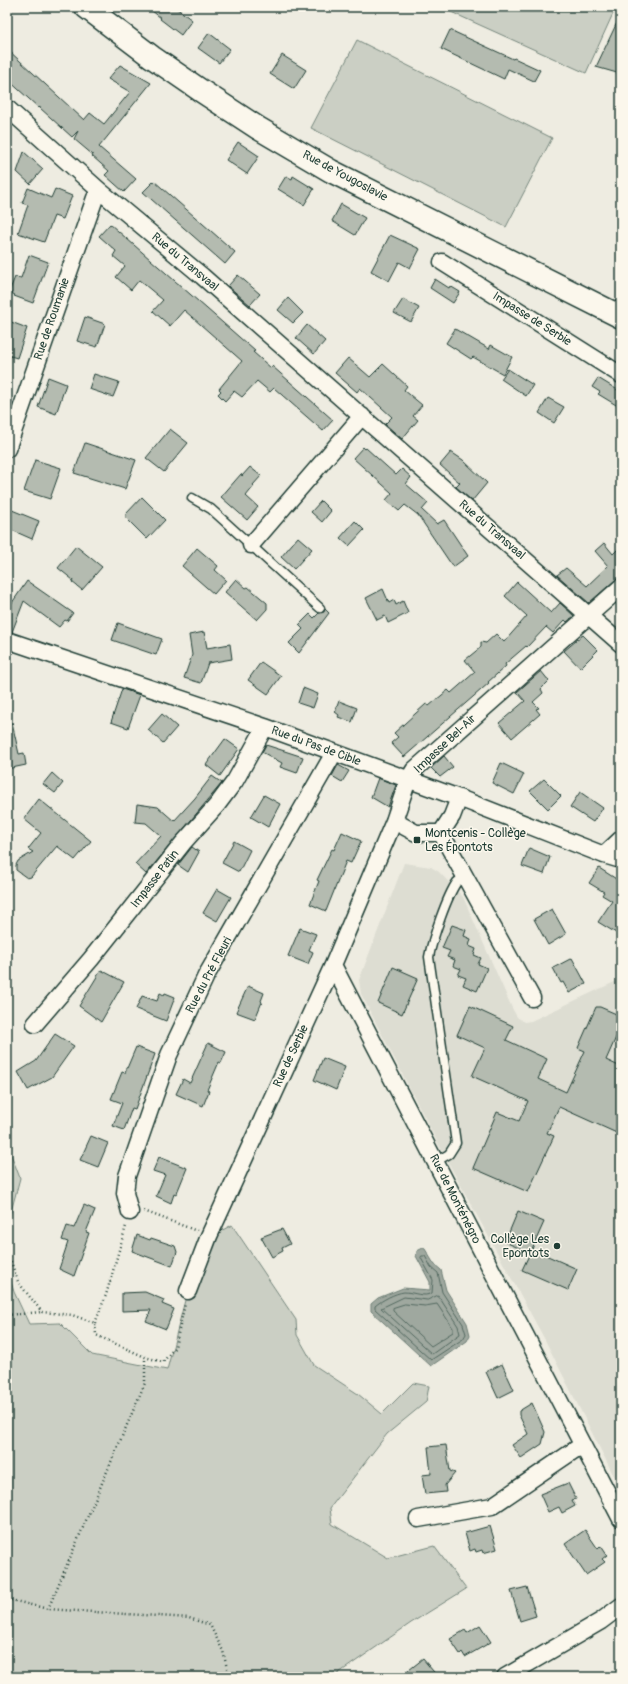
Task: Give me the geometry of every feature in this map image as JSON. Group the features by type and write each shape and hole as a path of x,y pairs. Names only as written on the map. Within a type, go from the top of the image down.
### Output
{"main road":[{"name":"Rue de Yougoslavie","path":"86,7 152,57 207,94 258,128 331,171 621,317"}],"street":[{"name":"Rue du Transvaal","path":"7,108 100,190 202,276 621,644"},
{"name":"Rue de Roumanie","path":"7,449 95,198 100,190"},
{"name":"Impasse de Serbie","path":"442,262 621,375"},
{"path":"251,545 362,416"},
{"name":"Impasse Bel-Air","path":"394,821 408,780 414,770 621,587"},
{"name":"Rue du Pas de Cible","path":"7,640 265,727 459,798 604,855 621,860"},
{"name":"Impasse Patin","path":"35,1024 92,959 183,843 217,805 235,781 265,727"},
{"name":"Rue du Pré Fleuri","path":"130,1212 125,1193 127,1176 169,1055 206,976 330,760 333,752"},
{"path":"440,833 452,816 459,798"},
{"path":"394,821 416,833 440,833"},
{"name":"Rue de Serbie","path":"188,1291 209,1236 333,965 394,821"},
{"path":"440,833 532,998"},
{"path":"604,855 621,839"},
{"name":"Rue de Monténégro","path":"333,965 621,1519"},
{"path":"418,1519 492,1506 582,1445"},
{"path":"505,1677 595,1625 621,1606"}],"lane":[{"path":"192,498 212,509 320,608"},
{"path":"435,1162 449,1154 456,1143 429,957 431,947 450,897 458,881 464,876"}],"path":[{"path":"188,1291 174,1347 163,1362 145,1357 96,1335 95,1323 106,1295 130,1212 140,1209 209,1236"},
{"path":"7,1250 18,1282 42,1312"},
{"path":"7,1315 42,1312 72,1315 95,1323"},
{"path":"48,1609 145,1383 145,1357"},
{"path":"7,1599 48,1609 189,1618 210,1625 223,1651 229,1677"}],"shaded area":[{"path":"440,7 616,7 586,73"},
{"path":"357,40 552,138 506,227 311,128"},
{"name":"Collège Les Epontots","path":"404,863 431,867 439,872 463,897 512,1008 517,1017 524,1022 531,1021 621,979 621,1490 544,1338 443,1153 361,994 359,980"},
{"path":"7,1144 20,1178 8,1223 7,1222"},
{"path":"232,1225 296,1320 297,1335 314,1365 358,1394 382,1414 413,1383 429,1386 426,1402 387,1434 330,1508 332,1524 388,1558 434,1546 466,1589 411,1623 333,1677 7,1677 7,1268 14,1292 29,1324 60,1323 92,1355 167,1370 200,1242"}],"water":[{"path":"423,1248 434,1264 441,1270 446,1290 467,1323 470,1335 467,1341 431,1366 371,1311 371,1304 378,1298 403,1288 430,1290 430,1282 416,1256 417,1251"}],"building":[{"path":"147,7 175,7 192,20 181,35"},
{"path":"621,14 621,63 617,73 596,67"},
{"path":"450,30 540,70 534,81 508,69 504,79 441,49"},
{"path":"209,33 230,49 219,63 198,48"},
{"path":"7,49 84,120 90,113 104,124 130,92 108,79 120,65 151,83 99,147 136,179 124,192 105,175 109,171 74,139 78,131 72,137 7,79"},
{"path":"282,55 306,70 294,89 270,74"},
{"path":"238,142 259,156 247,174 226,160"},
{"path":"24,152 43,169 30,184 17,172"},
{"path":"286,176 292,179 293,176 314,189 304,205 278,189"},
{"path":"154,181 235,252 225,264 143,192"},
{"path":"28,188 51,198 55,189 72,196 63,219 54,216 44,242 18,233 28,205 22,203"},
{"path":"341,204 365,218 355,235 332,221"},
{"path":"110,224 255,351 253,352 271,368 272,366 333,420 323,431 274,388 270,392 257,381 242,397 234,391 225,401 218,394 221,391 219,389 242,361 184,310 170,326 153,311 163,300 139,280 131,290 116,277 125,266 113,256 116,251 99,236"},
{"path":"390,235 420,249 410,268 399,262 389,281 371,271"},
{"path":"29,255 48,262 33,303 14,296 15,295 9,292 15,277 21,278"},
{"path":"238,275 260,294 250,305 228,286"},
{"path":"435,279 449,288 450,286 460,292 453,303 430,288"},
{"path":"288,298 303,313 293,323 278,310"},
{"path":"403,299 419,308 411,322 394,313"},
{"path":"85,317 105,324 97,347 77,341"},
{"path":"11,322 27,328 17,358 7,355 7,334"},
{"path":"307,325 325,341 314,354 296,338"},
{"path":"455,329 489,349 491,345 512,357 503,374 473,357 471,359 446,343"},
{"path":"348,358 370,377 383,364 407,386 404,390 422,405 413,416 418,420 402,439 385,424 392,417 360,388 357,392 335,373"},
{"path":"508,369 533,385 526,396 501,379"},
{"path":"94,374 119,382 113,397 89,389"},
{"path":"48,377 66,384 56,414 38,407"},
{"path":"598,378 621,392 621,408 598,394 600,392 592,387"},
{"path":"548,398 564,407 554,423 539,413"},
{"path":"170,429 188,443 164,472 146,458"},
{"path":"85,443 136,460 125,489 74,473"},
{"path":"363,447 396,475 402,469 411,477 406,484 428,503 422,510 437,524 444,520 468,556 453,567 418,515 405,505 399,511 386,500 392,493 353,458"},
{"path":"451,452 463,460 487,483 472,501 456,487 460,483 440,465"},
{"path":"35,460 61,468 50,499 24,491"},
{"path":"250,467 261,476 246,496 258,507 247,520 221,497 241,474 242,476"},
{"path":"142,497 165,520 147,539 126,518 126,514"},
{"path":"321,501 331,511 322,522 311,512"},
{"path":"7,508 39,521 32,539 7,528"},
{"path":"355,521 364,530 349,546 340,538"},
{"path":"298,537 312,549 294,569 281,557"},
{"path":"604,543 613,554 621,546 621,578 615,580 589,603 557,575 566,568 587,586 608,566 595,551"},
{"path":"76,546 102,567 82,590 72,582 73,580 58,568"},
{"path":"197,548 218,566 215,570 226,580 214,594 182,566"},
{"path":"236,579 267,603 267,609 257,620 225,592"},
{"path":"27,581 73,613 67,621 65,620 59,627 24,601 12,632 7,631 7,610"},
{"path":"517,582 551,613 560,603 574,616 567,622 565,620 553,633 546,627 527,647 526,646 505,664 506,666 488,682 489,683 404,757 391,743 398,737 394,733 426,704 429,706 448,690 451,693 475,672 465,660 481,647 481,642 486,643 496,634 504,642 527,616 505,596"},
{"path":"383,589 389,603 394,600 396,605 403,601 408,613 388,623 385,616 377,620 366,598"},
{"path":"325,609 329,613 299,653 289,643 303,629 299,625 310,614 314,618 319,613 324,612"},
{"path":"118,623 162,639 156,655 112,640"},
{"path":"204,632 207,648 230,644 232,659 208,663 201,683 184,678 192,655 189,635"},
{"path":"583,635 598,650 580,668 564,651"},
{"path":"261,662 281,676 268,694 248,680"},
{"path":"541,671 549,681 541,689 543,693 533,702 539,708 536,709 540,714 512,738 499,723 525,701 517,692"},
{"path":"303,688 318,694 313,708 298,703"},
{"path":"122,689 140,695 128,728 111,722"},
{"path":"339,701 357,708 352,722 338,717 339,715 335,712"},
{"path":"162,714 177,727 163,743 148,730"},
{"path":"7,723 12,723 19,754 24,753 26,765 7,769"},
{"path":"225,739 239,749 220,776 206,765"},
{"path":"266,745 303,757 297,773 280,767 282,763 262,752"},
{"path":"444,756 453,767 440,777 431,768"},
{"path":"501,763 524,774 514,794 492,783"},
{"path":"338,765 349,771 342,782 332,776"},
{"path":"52,773 63,783 55,793 43,784"},
{"path":"212,776 222,783 146,874 135,864 161,836 146,823 135,822 137,804 158,807 174,821 195,798"},
{"path":"378,778 396,785 388,807 371,797"},
{"path":"544,779 561,796 548,809 530,791"},
{"path":"580,792 603,808 593,822 570,807"},
{"path":"264,795 280,804 268,827 251,817"},
{"path":"39,799 91,841 75,860 57,846 31,877 27,878 16,870 16,865 18,861 33,852 28,849 41,833 24,819"},
{"path":"342,832 361,841 351,863 346,861 326,911 310,904 319,881 317,880 332,849 334,850"},
{"path":"234,841 250,850 239,872 222,863"},
{"path":"192,847 199,852 188,872 178,865"},
{"path":"529,848 550,857 544,874 522,866"},
{"path":"599,868 621,882 621,936 598,922 612,901 602,895 604,892 589,883"},
{"path":"217,889 231,897 217,921 203,913"},
{"path":"552,909 566,934 548,945 534,919"},
{"path":"452,925 466,930 464,936 471,939 469,946 476,949 474,955 481,958 478,964 487,968 477,991 463,985 466,978 458,975 461,969 453,966 455,960 447,957 450,951 442,948"},
{"path":"300,928 316,934 309,950 313,952 308,964 288,956"},
{"path":"572,958 586,984 569,993 563,982 561,983 553,968"},
{"path":"393,967 418,978 402,1014 378,1003"},
{"path":"101,970 124,982 101,1022 79,1006"},
{"path":"248,986 264,993 255,1019 236,1012"},
{"path":"160,993 164,995 165,993 175,997 166,1021 136,1009 142,996 157,1001"},
{"path":"470,1006 513,1026 506,1040 547,1059 538,1079 566,1092 585,1051 578,1048 596,1007 600,1007 621,1016 621,1026 606,1060 621,1067 621,1135 559,1107 547,1133 554,1136 528,1192 473,1168 497,1112 519,1121 528,1101 472,1076 485,1048 457,1035"},
{"path":"55,1034 74,1046 52,1077 28,1090 18,1072 36,1061"},
{"path":"208,1043 226,1052 221,1063 219,1062 207,1090 209,1091 203,1106 176,1094 183,1079 190,1083"},
{"path":"136,1047 155,1054 135,1109 132,1108 124,1130 113,1126 122,1103 111,1099 122,1072 125,1073"},
{"path":"323,1058 345,1067 336,1090 314,1080"},
{"path":"91,1136 108,1143 98,1167 80,1160"},
{"path":"159,1157 187,1168 176,1195 174,1194 171,1203 156,1196 165,1175 153,1171"},
{"path":"84,1205 95,1210 86,1232 89,1233 74,1276 59,1269 68,1242 62,1240 67,1226 74,1228"},
{"path":"518,1211 544,1222 532,1249 577,1269 568,1290 522,1270 530,1253 505,1242"},
{"path":"282,1229 290,1244 282,1248 283,1251 272,1257 261,1237"},
{"path":"137,1235 175,1246 177,1252 172,1266 132,1251"},
{"path":"145,1292 164,1300 162,1304 174,1309 166,1329 146,1321 151,1310 122,1311 122,1293"},
{"path":"502,1364 514,1390 498,1398 486,1372"},
{"path":"532,1403 545,1432 542,1444 521,1458 512,1445 528,1434 519,1415 519,1411"},
{"path":"446,1445 450,1471 455,1473 445,1485 446,1492 425,1494 422,1475 431,1474 428,1447"},
{"path":"568,1483 576,1499 572,1500 575,1506 562,1513 559,1507 548,1512 540,1494"},
{"path":"490,1526 497,1549 483,1553 482,1550 476,1552 475,1549 470,1551 465,1533"},
{"path":"585,1530 598,1549 601,1546 607,1555 602,1559 605,1562 586,1575 565,1544"},
{"path":"527,1587 536,1616 520,1621 511,1591"},
{"path":"480,1625 491,1642 465,1657 462,1652 460,1654 450,1639 465,1630 467,1633"},
{"path":"423,1659 438,1677 400,1677"}],"place":[{"name":"Montcenis - Collège Les Épontots","path":"417,840"},
{"name":"Collège Les Epontots","path":"557,1246"}]}
